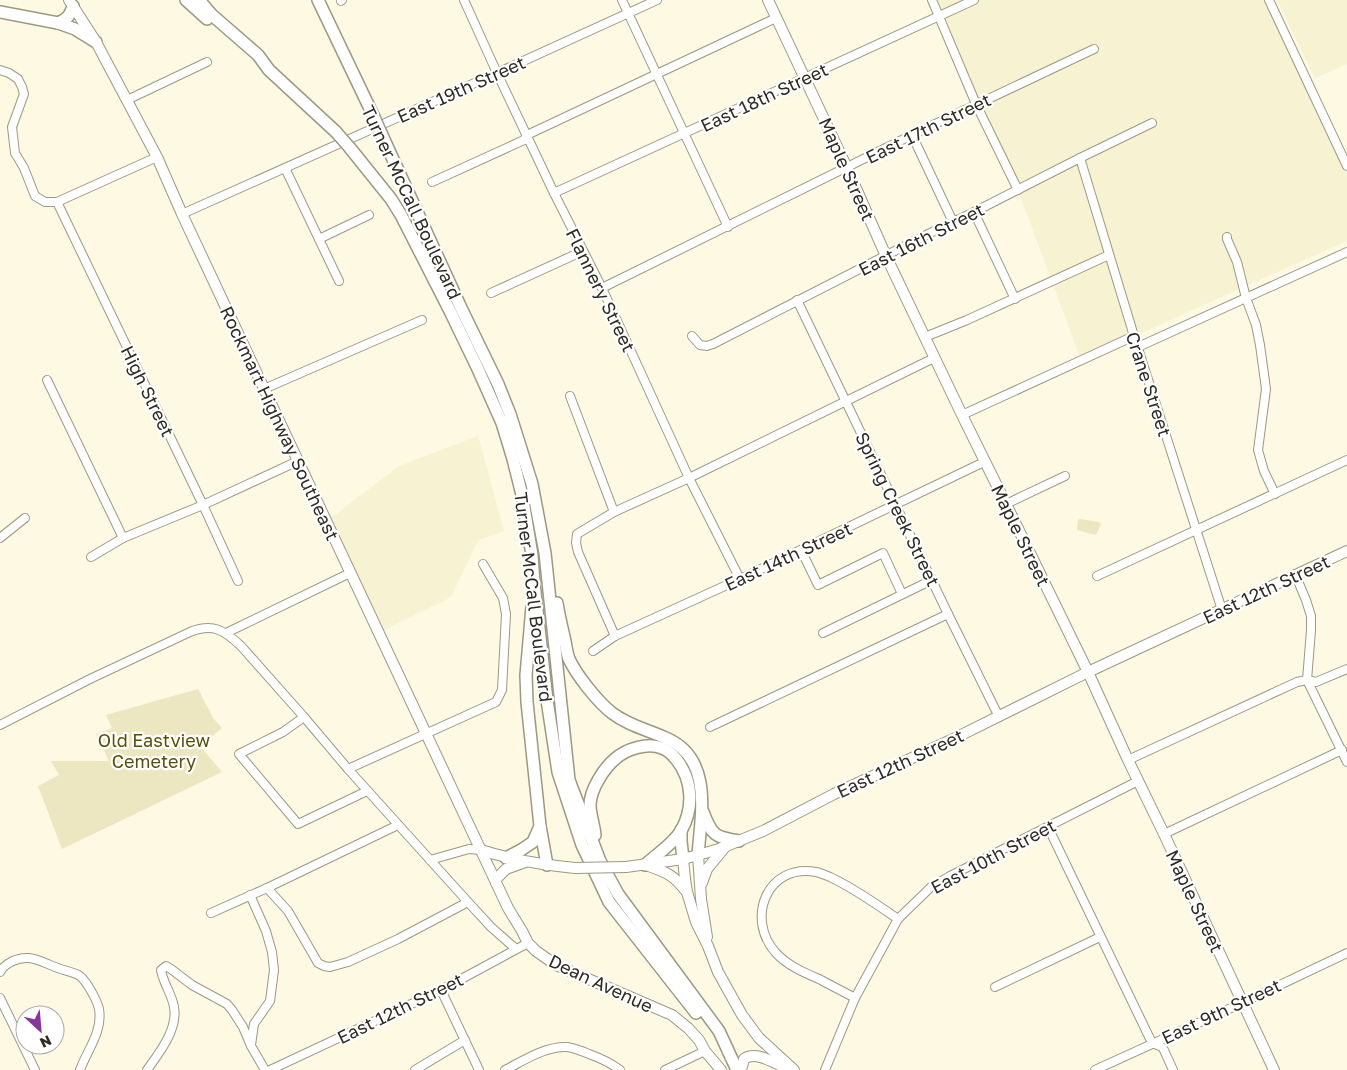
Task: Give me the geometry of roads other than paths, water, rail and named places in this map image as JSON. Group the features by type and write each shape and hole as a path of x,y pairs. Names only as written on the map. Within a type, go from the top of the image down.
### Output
{"highway":[{"path":"186,0 269,70"},
{"name":"Turner McCall Boulevard","path":"199,0 212,15 258,56 269,70 336,132 391,198 458,327 502,423 522,496 532,555 547,700 558,772 582,845 609,902 705,1025 715,1039 731,1070"},
{"path":"312,0 341,51"},
{"name":"Turner McCall Boulevard","path":"318,0 373,115 456,300 498,384 510,414 532,484 545,553 569,780 600,861 618,894 719,1031 737,1070"},
{"path":"58,23 70,15 71,3"},
{"path":"0,12 58,23 75,29 96,42"},
{"path":"545,553 569,659 590,690 612,713 634,726 677,743 683,748 694,765 700,780 703,801 698,855"},
{"path":"534,583 526,675 527,702 540,826 547,865"},
{"path":"600,861 590,805 593,791 615,759 626,752 652,746 661,747 672,754 683,767 689,783 690,807 681,830 672,842 645,865"},
{"path":"702,810 716,836 739,841"},
{"path":"506,858 533,842 540,826"},
{"path":"681,830 680,841 683,859"}],"main road":[{"name":"Maple Street","path":"768,0 934,358 1088,672 1274,1070"},
{"name":"Rockmart Highway Southeast","path":"71,3 96,42 157,157 425,734 481,850"},
{"name":"East 12th Street","path":"481,850 526,862 575,868 645,865 683,859 725,847 763,831 834,794 1088,672 1222,610 1294,574 1347,551"},
{"path":"700,886 707,869 725,847"},
{"name":"Dean Avenue","path":"481,850 508,908 528,943 536,951 556,965 672,1015 699,1040 705,1051 721,1070"},
{"path":"698,855 708,946"},
{"path":"683,859 684,879 696,922 718,972 742,1015 759,1038 794,1070"},
{"path":"496,883 496,879 506,869 526,862"},
{"path":"645,865 670,874 678,880 687,892"},
{"path":"741,1070 744,1059 749,1056 760,1057 790,1070"}],"street":[{"name":"Flannery Street","path":"464,0 554,193 602,288 689,478 740,579"},
{"path":"622,0 728,226"},
{"name":"East 19th Street","path":"182,214 497,74 657,0"},
{"path":"932,0 976,104 1018,190"},
{"name":"East 18th Street","path":"554,193 974,0"},
{"path":"1269,0 1347,166"},
{"path":"432,182 524,140 528,135 776,18"},
{"name":"East 17th Street","path":"602,288 976,104 1094,50"},
{"path":"127,100 207,62"},
{"path":"0,70 18,79 22,87 24,94 12,127 15,153 24,168 35,196 45,202 57,202 157,157"},
{"name":"East 16th Street","path":"692,336 700,345 707,346 719,341 928,234 1152,123"},
{"path":"912,135 953,222"},
{"name":"Crane Street","path":"1080,158 1134,336 1222,610"},
{"path":"285,168 339,281"},
{"name":"High Street","path":"57,202 238,581"},
{"path":"974,212 1015,299"},
{"path":"319,239 369,215"},
{"path":"1227,237 1237,262 1246,298 1256,325 1266,389 1258,450 1264,471 1274,494"},
{"path":"491,293 583,251"},
{"path":"1138,347 1347,252"},
{"path":"925,337 1015,299 1109,255"},
{"name":"Spring Creek Street","path":"798,300 948,614 999,716"},
{"path":"264,389 422,320"},
{"path":"962,415 1134,336"},
{"path":"615,636 578,552 576,543 578,534 614,512 689,478 934,358"},
{"path":"47,380 122,538"},
{"path":"570,396 614,512"},
{"path":"1097,576 1347,460"},
{"path":"92,557 122,538 203,505 298,461"},
{"name":"East 14th Street","path":"593,651 615,636 740,579 984,462"},
{"path":"1006,504 1065,476"},
{"path":"0,538 25,518"},
{"path":"801,550 818,585 883,553 902,594"},
{"path":"348,770 493,704 499,698 502,690 505,605 483,564"},
{"path":"226,633 350,573"},
{"path":"1294,574 1303,592 1311,616 1307,680 1347,762"},
{"path":"823,633 932,580"},
{"path":"710,727 948,614"},
{"path":"0,725 90,678 199,628 210,628 226,633 241,646 348,770 468,902 491,927 516,949"},
{"path":"1128,760 1298,682 1307,680 1316,682 1347,669"},
{"path":"304,717 283,732 239,754 298,824 367,791"},
{"path":"1164,834 1342,750"},
{"name":"East 10th Street","path":"825,1070 855,998 898,919 931,887 1138,781"},
{"path":"211,913 398,825"},
{"path":"1048,827 1152,1043 1163,1048 1173,1070"},
{"name":"East 12th Street","path":"430,860 469,849 481,850"},
{"path":"855,998 801,971 777,955 767,940 762,922 762,908 766,894 773,884 790,874 802,871 818,872 846,885 898,919"},
{"path":"267,888 288,911 318,963 330,967 348,962 398,939 468,902"},
{"path":"250,895 266,931 272,952 274,970 270,1001 254,1024 251,1046"},
{"path":"995,986 1100,937"},
{"name":"East 12th Street","path":"270,1070 441,990 528,943"},
{"name":"East 9th Street","path":"1095,1070 1347,952"},
{"path":"0,972 10,962 30,958 80,976 92,991 99,1009 99,1020 96,1037 80,1070"},
{"path":"147,1070 170,1035 174,1021 174,1008 161,970 166,966 192,985 227,1004 238,1018 264,1070"},
{"path":"441,990 479,1070"},
{"path":"0,998 35,1070"},
{"path":"415,1070 465,1040"},
{"path":"505,1070 542,1052 558,1047 569,1047 595,1056 620,1070"},
{"path":"665,1070 705,1051"}],"park label":[{"name":"Old Eastview Cemetery","path":"154,750"}]}
